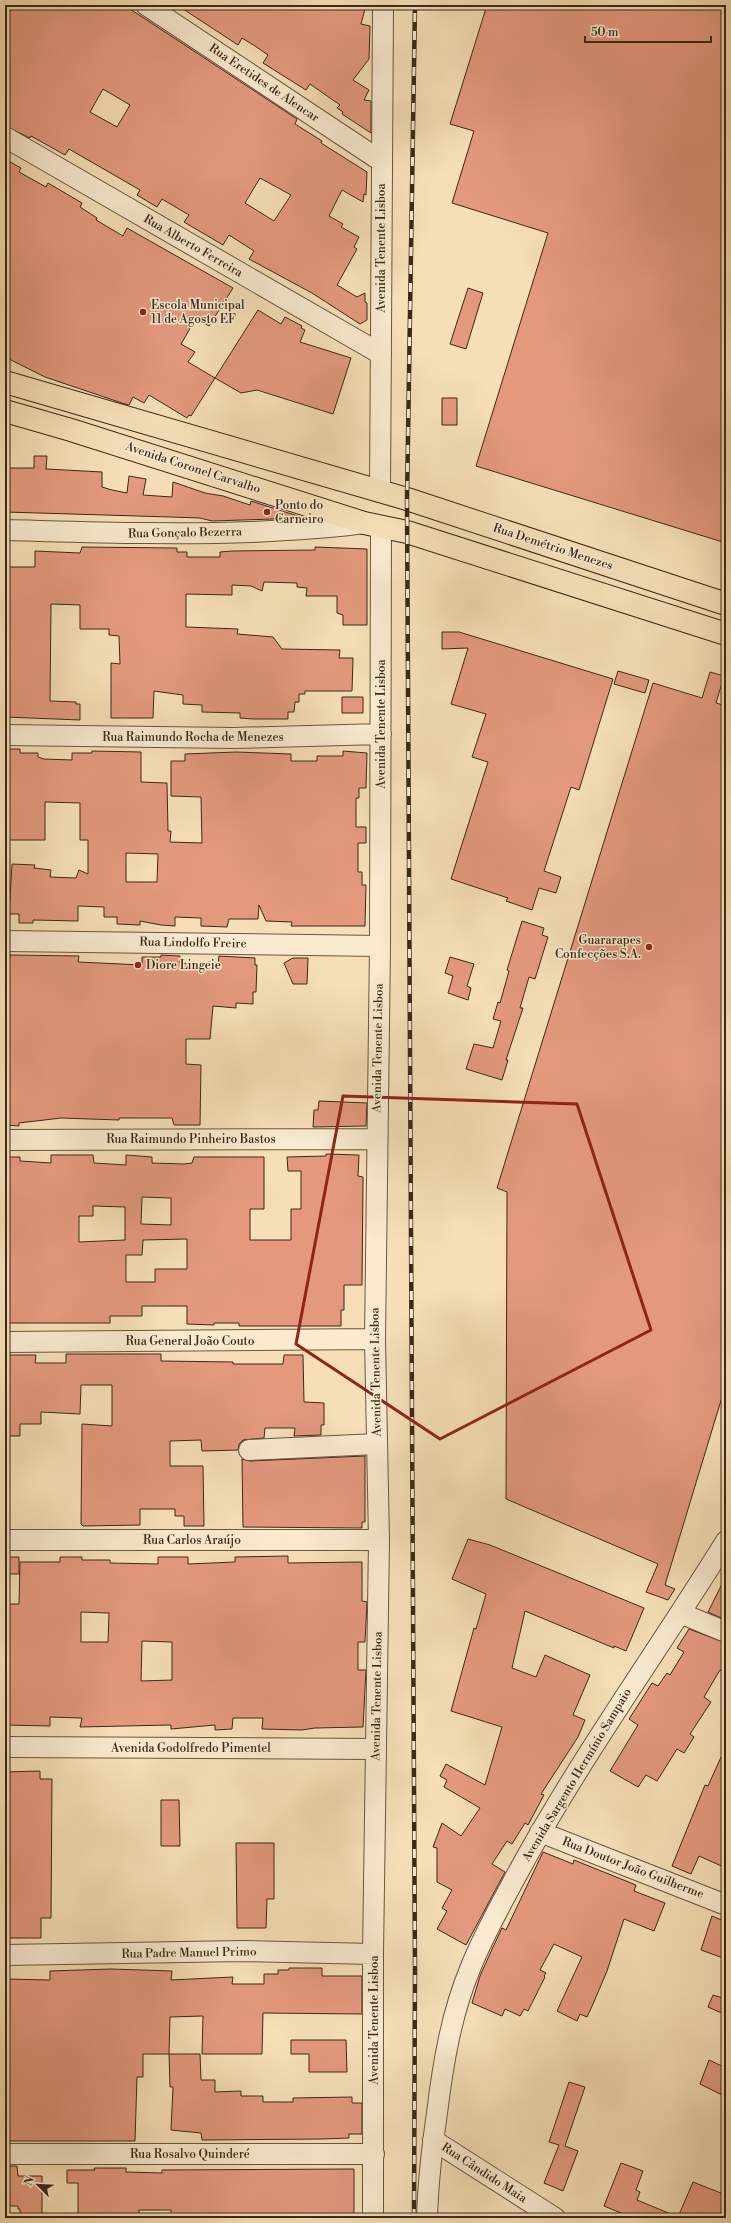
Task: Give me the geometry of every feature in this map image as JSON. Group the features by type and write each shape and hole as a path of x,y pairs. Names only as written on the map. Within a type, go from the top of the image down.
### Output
{"main road":[{"path":"5,382 380,492"},
{"name":"Avenida Coronel Carvalho","path":"5,411 78,432 372,525"},
{"name":"Rua Demétrio Menezes","path":"380,492 726,604"},
{"path":"372,525 407,532 726,634"}],"street":[{"name":"Rua Eretides de Alencar","path":"146,5 382,161"},
{"name":"Avenida Tenente Lisboa","path":"380,492 383,5"},
{"name":"Rua Alberto Ferreira","path":"5,137 381,354"},
{"name":"Avenida Tenente Lisboa","path":"372,525 381,734 375,1339 380,1540 373,1954 373,2218"},
{"name":"Rua Gonçalo Bezerra","path":"5,530 122,534 226,533 372,525"},
{"name":"Rua Raimundo Rocha de Menezes","path":"5,735 233,738 381,734"},
{"name":"Rua Lindolfo Freire","path":"5,941 380,946"},
{"name":"Rua Raimundo Pinheiro Bastos","path":"5,1140 377,1139"},
{"name":"Rua General João Couto","path":"5,1342 375,1339"},
{"path":"249,1450 377,1444"},
{"name":"Rua Carlos Araújo","path":"5,1540 380,1540"},
{"name":"Avenida Sargento Hermínio Sampaio","path":"427,2218 433,2140 446,2053 456,2010 465,1983 499,1908 540,1832 642,1669 726,1541"},
{"path":"680,1613 726,1632"},
{"name":"Avenida Godolfredo Pimentel","path":"5,1747 376,1749"},
{"name":"Rua Doutor João Guilherme","path":"540,1832 726,1905"},
{"name":"Rua Padre Manuel Primo","path":"5,1955 242,1952 373,1954"},
{"name":"Rua Cândido Maia","path":"433,2140 554,2218"},
{"name":"Rua Rosalvo Quinderé","path":"5,2154 374,2154"}],"highlighted area":[{"path":"343,1096 577,1104 651,1330 440,1439 296,1344"}],"building":[{"path":"5,5 19,5 25,8 27,5 124,5 297,119 295,124 322,141 321,143 367,172 366,195 364,194 363,202 342,190 329,216 343,224 341,227 359,237 354,247 357,249 337,285 357,297 365,293 365,302 367,303 367,320 360,324 312,293 249,259 254,251 229,235 223,245 184,222 189,215 162,199 157,207 137,195 140,190 69,149 65,155 31,136 30,138 5,126","holes":["103,89 130,105 117,127 90,112","260,178 291,195 274,221 245,203"]},
{"path":"177,5 366,5 361,24 370,26 369,59 353,80 369,90 364,100 371,101 371,133 342,114 343,112 337,108 340,105 310,84 306,90 263,63 268,55 255,46 242,38 238,45"},
{"path":"487,5 726,5 726,543 476,466 548,233 452,203 474,131 450,124"},
{"path":"5,159 21,168 19,172 46,187 48,183 82,203 80,207 97,218 96,220 123,236 127,228 233,288 209,326 196,318 181,344 195,352 188,362 215,378 191,416 189,415 187,418 149,395 144,403 133,397 129,405 125,404 45,377 5,357"},
{"path":"468,288 483,293 466,349 450,344"},
{"path":"258,310 281,324 285,317 302,326 301,328 305,330 300,342 351,358 333,414 257,390 241,393 215,378"},
{"path":"442,398 457,398 457,425 442,425"},
{"path":"34,456 47,456 46,469 102,472 102,487 112,490 127,493 129,476 146,479 143,495 172,497 173,482 205,493 223,496 250,505 251,501 304,518 212,521 200,518 5,512 5,468 34,468"},
{"path":"82,547 177,548 177,552 187,552 187,557 220,557 220,552 232,551 315,550 315,547 367,549 367,625 343,625 343,615 337,613 337,596 306,596 307,588 297,587 297,583 264,582 262,591 251,586 232,585 232,595 186,594 186,627 238,629 237,634 273,637 282,649 340,650 339,658 353,658 352,691 305,691 305,694 299,694 299,702 295,702 294,712 288,712 288,719 253,719 240,718 240,713 202,712 202,705 183,704 183,695 154,691 153,718 111,718 111,663 120,664 119,636 109,635 109,629 80,629 80,605 51,604 50,701 76,702 76,704 80,704 80,720 5,717 5,567 35,567 35,551 80,553"},
{"path":"442,632 459,632 613,679 579,790 571,787 544,871 561,877 556,893 539,888 532,910 506,901 508,898 451,879 488,762 472,757 486,714 451,704 468,648 442,649"},
{"path":"618,671 649,680 645,693 614,684"},
{"name":"Guararapes Confecções S.A.","path":"710,672 724,676 716,703 726,706 726,1384 665,1585 675,1589 668,1600 646,1592 658,1564 506,1499 507,1192 497,1188 653,683 702,698"},
{"path":"342,697 363,697 363,713 342,713"},
{"path":"6,749 20,749 20,753 38,753 38,757 44,759 72,760 72,753 92,753 92,751 141,752 141,782 167,783 168,831 171,831 170,842 202,843 201,797 171,796 171,761 185,761 185,754 236,752 291,754 291,761 317,761 317,756 343,756 343,751 367,753 366,788 359,788 359,798 356,798 356,827 366,827 366,843 358,843 358,872 362,872 362,885 366,885 365,926 291,926 292,922 266,921 259,905 258,919 229,919 227,927 201,926 201,918 175,917 175,926 140,921 140,925 117,924 117,917 104,917 104,907 78,906 78,921 33,920 33,923 19,923 19,914 9,914 12,864 35,865 34,868 51,870 50,877 76,878 79,870 88,874 88,840 80,840 80,803 45,802 45,840 5,840","holes":["126,853 158,854 157,882 126,882"]},
{"path":"522,921 544,928 542,935 548,937 535,979 529,977 520,1008 523,1008 506,1060 508,1060 502,1080 466,1069 474,1044 493,1048 501,1021 493,1019 498,1002 500,1003 509,971 507,970"},
{"path":"10,955 79,956 78,962 142,965 142,957 161,957 161,955 180,956 180,963 208,965 208,962 218,963 219,956 255,958 255,965 257,965 256,992 253,992 253,1004 236,1003 236,1008 213,1006 210,1039 186,1039 186,1064 201,1065 200,1125 174,1125 172,1118 119,1118 119,1120 61,1118 19,1123 19,1126 5,1125 5,957 10,957"},
{"path":"450,957 474,964 467,986 471,988 468,1000 448,993 453,976 445,973"},
{"path":"293,958 308,958 307,984 293,984 284,963"},
{"path":"319,1101 367,1103 366,1126 313,1127 314,1110 318,1110"},
{"path":"326,1154 359,1155 358,1176 363,1177 362,1285 344,1285 344,1310 341,1310 341,1326 239,1326 239,1323 214,1323 214,1325 187,1324 187,1306 142,1306 142,1316 110,1316 110,1323 5,1323 5,1157 20,1157 20,1161 51,1163 51,1155 93,1155 94,1163 126,1165 126,1155 152,1157 152,1163 184,1164 192,1163 194,1157 264,1157 264,1209 250,1209 250,1240 291,1240 291,1209 301,1209 301,1171 288,1171 287,1157 326,1156","holes":["142,1197 171,1198 171,1225 141,1224","93,1206 125,1207 125,1240 79,1242 79,1216 93,1216","187,1239 187,1269 155,1269 155,1282 126,1282 126,1255 142,1255 143,1240"]},
{"path":"66,1354 161,1354 161,1361 233,1362 233,1364 283,1364 284,1355 303,1355 304,1402 324,1403 324,1425 321,1425 321,1435 294,1436 295,1428 265,1428 264,1438 243,1440 239,1444 238,1450 202,1451 201,1440 170,1441 170,1466 203,1466 204,1526 184,1526 184,1516 175,1516 175,1509 140,1509 140,1525 83,1526 81,1524 82,1424 112,1426 112,1385 81,1385 80,1414 41,1412 41,1424 20,1424 20,1436 5,1436 5,1355 36,1355 35,1363 66,1363"},
{"path":"365,1456 365,1522 362,1522 362,1528 243,1527 242,1459 250,1461"},
{"path":"468,1539 490,1545 644,1608 626,1651 614,1646 614,1648 525,1611 512,1668 536,1677 545,1655 590,1675 573,1715 585,1720 578,1737 541,1794 544,1795 528,1825 525,1823 512,1844 507,1841 492,1864 505,1872 466,1945 437,1929 447,1911 442,1908 452,1890 437,1882 437,1848 433,1847 442,1823 461,1836 480,1808 444,1787 447,1780 440,1776 446,1764 485,1785 502,1727 451,1711 474,1628 476,1629 486,1594 452,1579"},
{"path":"288,1556 288,1563 362,1562 362,1601 367,1602 365,1642 358,1642 358,1670 366,1670 363,1727 315,1728 302,1730 262,1729 263,1718 233,1718 232,1729 215,1730 215,1725 171,1729 171,1725 80,1727 82,1718 50,1717 50,1726 5,1725 5,1604 19,1604 20,1562 60,1562 60,1557 82,1557 82,1560 110,1560 110,1563 158,1564 158,1557 188,1557 188,1564 235,1562 235,1557","holes":["81,1612 109,1613 108,1642 81,1642","142,1641 172,1642 172,1680 141,1681"]},
{"path":"5,1557 19,1557 19,1574 5,1574"},
{"path":"726,1576 726,1620 708,1612"},
{"path":"689,1629 726,1643 726,1673 720,1670 704,1697 711,1702 690,1734 694,1737 684,1753 677,1749 657,1781 646,1775 638,1787 610,1771 638,1725 629,1719 652,1683 658,1686 667,1673 670,1675 684,1652 677,1648"},
{"path":"726,1746 726,1868 699,1856 691,1874 672,1866 705,1785 708,1786"},
{"path":"40,1771 40,1779 52,1779 51,1918 41,1918 41,1938 5,1938 5,1772"},
{"path":"161,1800 179,1800 180,1846 161,1846"},
{"path":"236,1843 274,1843 274,1899 267,1899 266,1928 237,1928"},
{"path":"543,1852 573,1864 574,1860 636,1885 634,1891 665,1903 654,1931 624,1919 607,1971 593,2004 587,2017 580,2014 577,2021 557,2011 582,1957 554,1944 540,1970 546,1973 544,1976 545,1977 528,2011 524,2009 520,2016 505,2009 502,2016 472,2003 480,1976 493,1947 502,1928 506,1930"},
{"path":"712,1916 726,1922 726,1959 701,1950"},
{"path":"289,1968 322,1968 322,1976 362,1976 362,2014 263,2013 262,2054 202,2054 203,2016 170,2017 169,2054 143,2054 143,2077 137,2077 135,2141 8,2141 8,2137 5,2137 5,1979 50,1980 50,1971 111,1969 172,1971 171,1980 233,1977 232,1984 264,1984 264,1974 278,1974 278,1970 289,1970"},
{"path":"713,1995 726,1999 726,2015 708,2007"},
{"path":"291,2040 346,2040 347,2072 309,2072 309,2054 291,2054"},
{"path":"169,2054 200,2054 201,2080 215,2080 215,2092 241,2091 241,2096 263,2096 263,2102 293,2102 293,2098 352,2097 352,2103 362,2103 362,2134 349,2134 349,2138 202,2140 201,2133 171,2130 173,2087 170,2087"},
{"path":"709,2060 726,2068 726,2097 700,2084"},
{"path":"569,2082 585,2087 565,2146 578,2151 563,2191 544,2183 559,2145 549,2142"},
{"path":"621,2163 643,2171 636,2190 640,2192 637,2200 678,2217 693,2182 726,2195 726,2218 633,2218 604,2206"},
{"path":"5,2166 17,2166 18,2176 42,2176 42,2218 20,2218 20,2209 18,2209 18,2206 5,2206"},
{"path":"94,2168 126,2168 126,2172 162,2173 162,2170 354,2169 354,2218 231,2218 231,2216 186,2216 186,2218 171,2218 171,2210 139,2210 139,2218 78,2218 78,2183 67,2183 67,2170 95,2170"}],"railway":[{"path":"414,2218 415,1971 407,499 415,5"}],"place":[{"name":"Escola Municipal 11 de Agosto EF","path":"143,312"},
{"name":"Ponto do Carneiro","path":"267,512"},
{"name":"Guararapes Confecções S.A.","path":"649,947"},
{"name":"Diore Lingeie","path":"138,965"}]}
